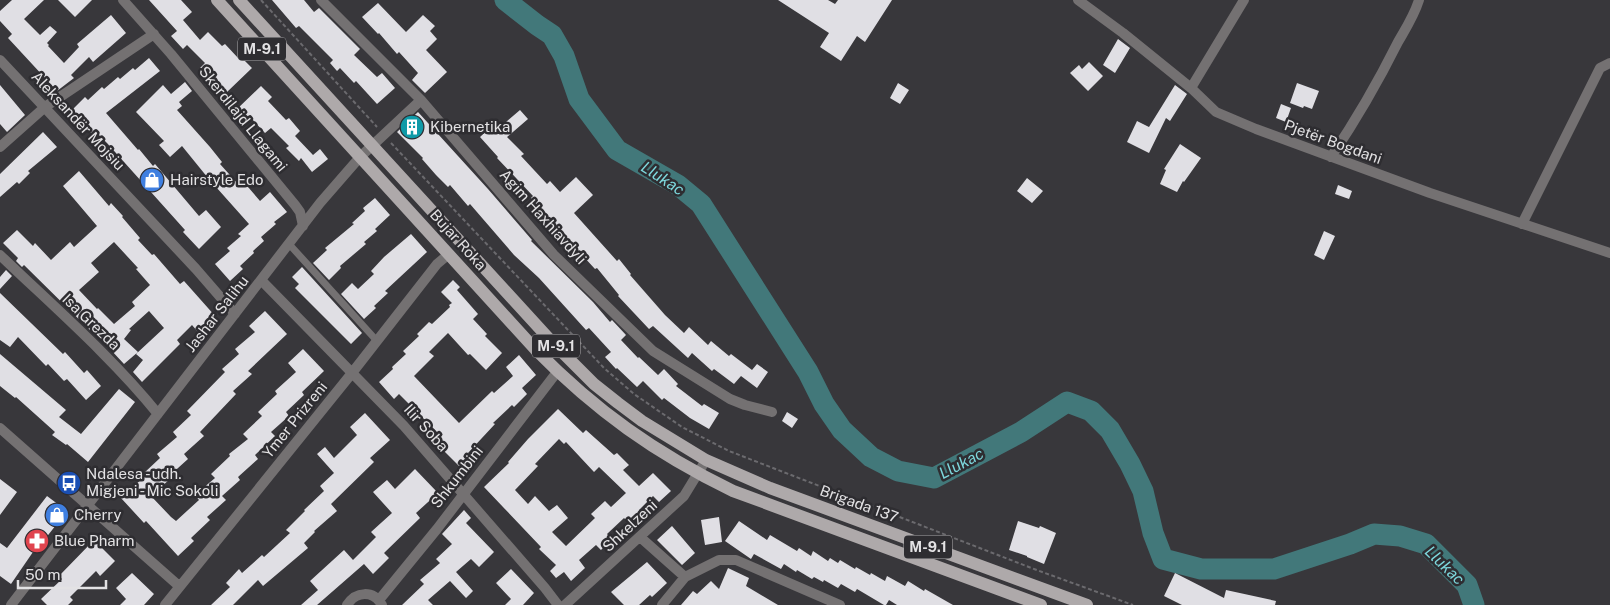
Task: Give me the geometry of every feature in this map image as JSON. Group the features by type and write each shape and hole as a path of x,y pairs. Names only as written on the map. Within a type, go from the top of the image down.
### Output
{"main road":[{"name":"Bujar Roka","path":"217,0 557,372 598,408 630,432 698,474"},
{"name":"Bujar Roka","path":"239,0 573,363 612,398 642,421 706,460"},
{"name":"Brigada 137","path":"706,460 770,488 1086,605"},
{"name":"M-9.1","path":"698,474 758,501 1041,605"}],"street":[{"name":"Skerdilajd Llagami","path":"123,0 154,34 295,205 300,212 303,226"},
{"name":"Agim Haxhiavdyli","path":"321,0 420,100 554,255 653,351 730,399 744,405 772,412"},
{"name":"Pjetër Bogdani","path":"1078,0 1123,33 1191,88 1216,112 1331,157 1610,253"},
{"path":"1191,88 1244,0"},
{"path":"1331,157 1354,123 1404,30 1415,14 1419,0"},
{"path":"0,147 46,107 154,34"},
{"name":"Aleksandër Mojsiu","path":"0,60 46,107 235,314"},
{"path":"1522,224 1600,68 1610,63"},
{"path":"372,145 420,100"},
{"name":"Jashar Salihu","path":"11,605 262,281 320,203 372,145"},
{"path":"289,244 377,341"},
{"name":"Isa Grezda","path":"0,254 140,391 158,414"},
{"name":"Ymer Prizreni","path":"165,605 352,373 437,264 449,254"},
{"name":"Ilir Soba","path":"262,281 404,426 558,605"},
{"name":"Shkumbini","path":"347,605 357,595 365,593 372,595 380,602 557,372"},
{"path":"0,428 179,586"},
{"name":"Shkelzeni","path":"565,605 684,496 706,460"},
{"path":"640,537 685,578"},
{"path":"662,605 685,578 719,560 736,560 840,605"}],"path":[{"path":"261,0 379,129"},
{"path":"388,139 604,368 634,394 682,427 742,456 1025,566 1133,605"}],"building":[{"path":"12,0 44,0 24,19 40,35 50,26 57,32 47,43 64,63 79,47 77,44 111,15 126,33 93,62 89,57 71,75 74,78 57,91 8,38 12,34 0,21 0,11"},
{"path":"58,0 92,0 75,17"},
{"path":"149,0 181,0 192,12 183,20 200,40 208,32 222,46 225,44 239,59 241,57 252,68 227,92 213,78 211,80 200,68 205,63 187,45 183,49 171,36 177,31"},
{"path":"272,0 304,0 314,12 319,8 360,49 354,55 377,77 382,73 395,88 377,104 356,81 354,83 340,68 337,71 330,63 333,60 299,26 296,28"},
{"path":"778,0 828,0 835,4 838,0 892,0 865,42 857,36 841,61 820,47 829,33"},
{"path":"378,3 406,32 423,15 435,26 430,31 437,39 426,50 447,72 425,93 412,80 418,73 362,17"},
{"path":"1118,39 1130,48 1115,73 1103,65"},
{"path":"149,58 160,71 106,113 153,166 155,164 199,216 206,210 221,227 199,249 183,232 185,230 107,143 95,131 92,134 71,111 85,97 88,100 102,87 104,89 118,77 120,79 133,68 135,70"},
{"path":"1089,62 1103,76 1088,91 1070,73 1079,65 1082,69"},
{"path":"185,82 192,91 179,102 182,106 177,110 210,147 222,162 220,164 238,184 242,180 260,201 270,192 287,212 274,222 276,224 261,237 264,241 240,266 243,269 230,281 215,264 230,251 227,248 241,236 238,234 249,224 182,146 170,157 159,145 164,141 136,112 163,85 171,94"},
{"path":"898,83 909,90 900,104 890,98"},
{"path":"1297,83 1319,91 1312,109 1290,103"},
{"path":"0,85 25,115 7,132 0,124"},
{"path":"1175,85 1187,94 1170,121 1166,118 1149,153 1127,142 1137,121 1149,127"},
{"path":"261,86 272,97 268,101 286,120 289,118 300,131 295,136 313,155 320,149 328,159 312,172 301,158 299,161 286,148 289,146 271,128 265,133 251,118 247,121 236,110"},
{"path":"1281,104 1291,108 1286,122 1276,118"},
{"path":"520,110 528,119 507,137 524,154 521,156 547,184 550,181 560,192 576,177 593,195 574,213 617,261 619,259 630,275 665,315 684,333 689,327 708,345 711,341 729,356 731,354 752,370 757,364 768,372 757,388 741,376 734,384 714,369 712,371 692,353 688,358 653,326 649,329 618,296 597,268 595,269 547,217 531,198 533,196 480,137 494,124 499,128"},
{"path":"418,112 488,189 531,241 593,302 610,322 612,320 626,335 621,340 638,358 658,375 664,369 678,384 676,386 702,406 704,404 719,413 709,429 690,418 664,398 662,400 643,381 637,387 616,369 605,357 611,352 589,328 586,330 539,278 514,255 470,204 468,206 450,185 448,187 436,175 423,158 397,132"},
{"path":"43,132 57,147 28,171 30,173 19,184 17,182 0,197 0,174"},
{"path":"1180,144 1201,158 1177,192 1160,184 1166,170 1164,169"},
{"path":"79,171 109,206 111,203 123,216 140,238 138,240 152,255 154,254 180,284 184,281 216,317 198,332 192,325 177,340 180,344 142,382 133,372 143,360 136,354 164,328 149,311 129,329 131,330 124,339 138,352 124,364 98,336 24,265 22,267 16,261 18,258 3,243 17,230 33,246 35,243 51,260 70,242 74,247 97,226 63,186","holes":["114,242 138,268 136,269 150,285 132,302 135,306 114,324 79,290 99,272 91,263"]},
{"path":"1027,178 1043,191 1032,203 1017,191"},
{"path":"1338,185 1352,191 1349,199 1335,194"},
{"path":"375,198 390,215 375,229 377,231 364,242 366,244 340,266 341,268 329,280 313,263 327,250 325,248 354,224 352,223 365,211 363,208"},
{"path":"1324,231 1335,236 1324,260 1314,255"},
{"path":"411,234 427,252 385,291 388,293 364,319 341,294 352,283 358,289 374,274 371,271 384,257"},
{"path":"302,267 362,333 351,344 295,288 299,284 292,277"},
{"path":"6,270 12,276 0,289 0,277"},
{"path":"453,280 460,287 457,290 478,314 473,319 487,334 485,336 502,353 486,370 470,354 468,355 448,333 429,352 434,356 414,376 459,423 492,391 494,393 513,376 506,367 519,355 536,375 522,388 527,394 493,423 495,424 468,453 472,456 460,467 435,442 441,436 399,394 394,399 379,382 406,354 403,351 419,336 417,334 429,322 432,324 450,307 449,305 452,303 441,292"},
{"path":"0,293 63,354 65,352 84,373 87,370 101,386 86,400 67,379 64,381 48,364 46,366 18,337 10,347 0,340"},
{"path":"265,311 287,334 248,371 252,374 233,391 236,394 200,432 204,436 184,454 188,459 151,496 171,517 176,521 199,500 195,495 215,478 211,474 230,456 229,454 248,439 243,434 262,416 258,412 277,394 275,391 296,372 288,363 303,349 324,371 302,392 304,395 286,412 289,416 271,432 275,436 255,455 258,459 238,477 240,480 222,496 226,500 207,517 210,520 191,538 194,541 178,556 146,521 144,523 121,498 145,476 143,474 160,458 157,454 177,437 173,432 191,415 187,411 225,372 222,369 239,354 235,349 255,332 249,326"},
{"path":"0,354 66,410 59,417 81,434 119,389 135,402 88,462 67,444 52,435 55,432 16,397 0,386"},
{"path":"558,409 583,433 586,430 614,455 617,453 629,465 623,470 639,486 653,473 671,491 659,502 653,496 639,510 643,515 632,526 624,518 607,534 611,539 601,550 596,545 579,560 585,568 571,581 564,572 556,578 550,571 556,565 539,549 541,547 484,487 509,463 528,439","holes":["559,439 564,444 566,442 594,472 599,467 626,493 611,507 605,501 591,514 595,518 566,546 552,532 568,518 557,505 549,511 535,496 528,504 515,490 538,466 535,464"]},
{"path":"787,412 798,419 792,428 782,421"},
{"path":"365,413 390,440 370,458 374,462 331,504 337,511 314,531 304,543 308,548 263,586 258,580 233,605 211,605 230,587 226,583 239,569 242,573 262,555 264,557 290,533 286,530 324,491 320,486 334,473 317,454 325,447 334,458 357,435 350,427"},
{"path":"415,469 438,493 416,513 420,518 384,553 389,558 373,574 364,564 317,605 301,605 318,590 310,581 344,550 353,560 376,537 371,532 392,513 373,492 387,480 395,489"},
{"path":"0,479 17,492 0,515"},
{"path":"47,496 67,511 33,552 11,584 0,576 0,543 7,548"},
{"path":"464,510 471,518 466,523 494,552 479,567 471,559 456,572 473,591 466,598 450,581 428,600 433,605 402,605 424,584 420,580 440,563 436,559 452,544 442,534"},
{"path":"719,517 722,542 705,545 701,520"},
{"path":"739,521 767,540 770,535 797,551 799,548 811,556 813,551 828,561 830,558 838,563 840,560 855,569 856,567 870,575 871,573 885,581 887,576 905,586 908,581 953,605 897,605 889,600 884,605 857,589 855,592 841,584 838,588 824,580 823,582 814,577 812,579 797,570 796,572 784,564 781,569 754,554 751,559 725,541"},
{"path":"1018,521 1039,528 1040,526 1056,533 1044,564 1009,550"},
{"path":"672,526 695,553 682,565 657,540"},
{"path":"94,540 115,561 100,576 96,571 70,597 73,600 68,605 47,605 41,599 62,579 59,576"},
{"path":"647,562 667,583 652,597 650,595 639,605 624,605 611,592"},
{"path":"728,568 749,578 746,586 778,605 681,605 693,591 697,594 711,581 719,589"},
{"path":"511,569 534,593 523,605 505,605 511,599 496,583"},
{"path":"132,573 154,594 144,605 120,605 126,599 116,588"},
{"path":"1175,573 1224,598 1226,590 1276,601 1275,605 1182,605 1164,596"}],"waterway":[{"name":"Llukac","path":"505,0 552,35 564,56 579,99 617,150 678,185 701,204 808,372 824,404 842,430 871,457 898,471 934,478 1021,432 1067,402 1091,411 1110,430 1143,491 1153,533 1163,559 1201,569 1274,569 1350,544 1374,534 1400,536 1426,544 1467,585 1474,605"}],"place":[{"name":"Kibernetika","path":"412,127"},
{"name":"Hairstyle Edo","path":"152,180"},
{"name":"Ndalesa - udh. Migjeni - Mic Sokoli","path":"69,483"},
{"name":"Cherry","path":"57,515"},
{"name":"Blue Pharm","path":"37,541"}]}
